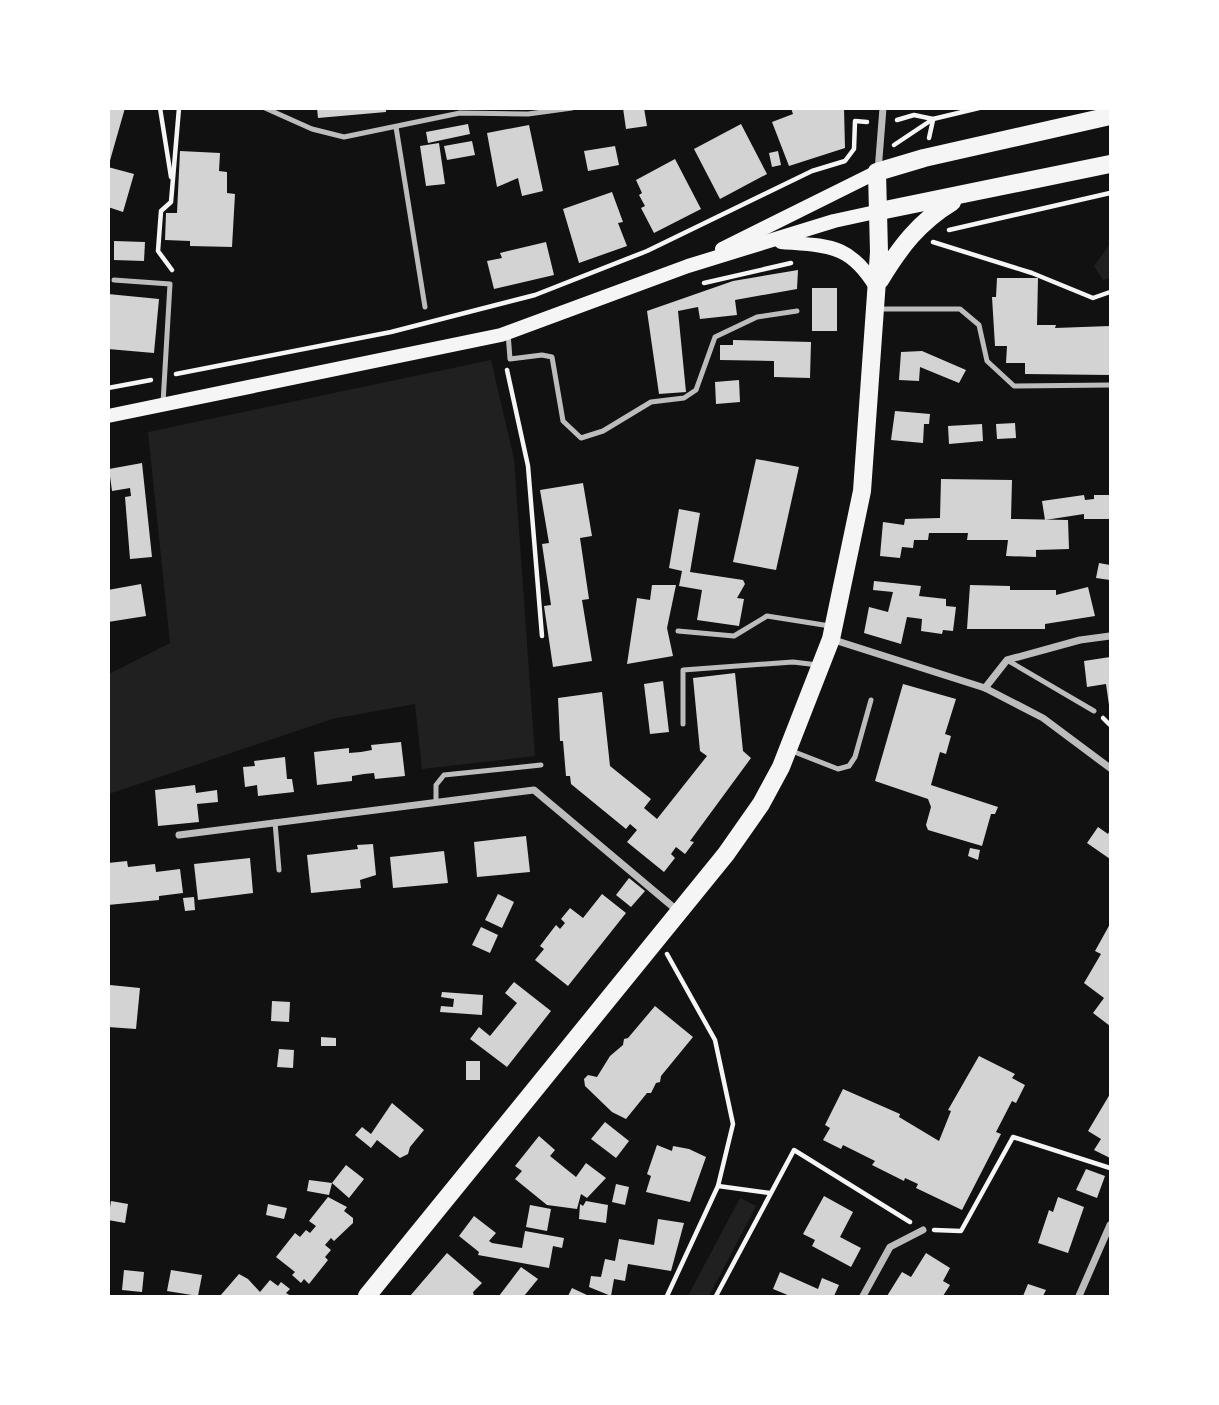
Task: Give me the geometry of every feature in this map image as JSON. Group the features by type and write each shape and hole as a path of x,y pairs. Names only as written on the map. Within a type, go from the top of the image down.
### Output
{"main road":[{"path":"688,266 877,172 924,158 1111,116"},
{"path":"108,416 163,407 505,334 688,266 834,221 1111,164"},
{"path":"367,1297 726,854 761,804 789,750 832,632 862,491 880,211 877,172"},
{"path":"876,288 899,248 926,218 964,195"},
{"path":"773,241 842,250 863,266 876,288"}],"street":[{"path":"877,172 883,108"},
{"path":"832,632 985,688 1043,718 1111,768"},
{"path":"985,688 1007,660 1080,640 1111,636"},
{"path":"179,835 534,790 679,912"},
{"path":"1079,1297 1111,1225"},
{"path":"863,1297 890,1247 923,1230"}],"lane":[{"path":"265,108 312,129 344,136 460,113 528,114 572,108"},
{"path":"397,127 425,307"},
{"path":"114,279 170,284 163,407"},
{"path":"875,309 960,309 979,325 987,361 1014,386 1111,385"},
{"path":"505,334 510,359 552,356 563,421 581,438 603,431 651,402 684,398 696,390 715,337 757,317 797,311"},
{"path":"678,631 734,636 767,616 832,632"},
{"path":"1007,660 1094,711"},
{"path":"682,724 683,670 793,662 821,666"},
{"path":"789,750 838,769 849,766 855,758 871,700"},
{"path":"436,801 436,785 444,775 541,765"},
{"path":"275,822 279,870"}],"path":[{"path":"160,108 172,185"},
{"path":"177,278 158,251 161,211 171,202 179,108"},
{"path":"108,388 391,332 535,295 647,251 812,171 845,161 854,149 855,121 883,123 914,115 933,119 979,108"},
{"path":"947,231 998,213 1102,191 1111,192"},
{"path":"937,236 926,240 1032,274 1093,298 1111,292"},
{"path":"505,334 528,466 542,636"},
{"path":"659,938 715,1040 733,1124 719,1186 667,1297"},
{"path":"716,1297 794,1150 923,1230 961,1231 1013,1138 1031,1140 1111,1168"},
{"path":"719,1186 771,1193"}],"shaded area":[{"path":"1110,244 1110,278 1103,280 1094,266"},
{"path":"491,360 514,459 535,756 422,769 415,704 332,719 109,794 109,674 170,643 148,432"},
{"path":"740,1198 756,1206 709,1296 688,1296"}],"building":[{"path":"108,108 125,108 109,164 108,164"},
{"path":"317,108 386,108 386,112 318,118"},
{"path":"623,108 644,108 647,126 626,129"},
{"path":"791,108 844,108 845,148 789,166 772,122 793,114"},
{"path":"468,124 470,134 428,143 426,132"},
{"path":"741,124 767,174 720,199 694,149"},
{"path":"529,125 543,191 522,196 518,178 497,187 487,133"},
{"path":"472,141 475,155 447,160 444,146"},
{"path":"439,143 445,184 426,186 420,146"},
{"path":"615,146 619,165 588,171 584,151"},
{"path":"180,151 220,153 219,171 227,172 227,193 235,194 232,247 190,246 190,241 165,240 166,213 177,213"},
{"path":"778,151 781,165 772,167 769,153"},
{"path":"675,159 701,209 654,233 641,208 645,206 636,180"},
{"path":"108,167 134,174 123,212 108,207"},
{"path":"612,192 623,222 618,223 627,246 579,263 563,209"},
{"path":"114,241 145,242 144,261 114,260"},
{"path":"546,242 554,275 494,289 487,261 502,258 500,253"},
{"path":"798,270 797,289 735,300 737,315 700,319 698,307 678,311 686,392 659,394 647,311 733,281"},
{"path":"997,278 1038,278 1037,325 1056,325 1055,328 1110,326 1110,375 1025,374 1025,363 1006,363 1007,346 995,346 992,297 996,297"},
{"path":"812,288 837,288 837,331 812,331"},
{"path":"108,294 159,299 154,353 108,349"},
{"path":"733,340 811,342 810,378 774,377 774,361 720,360 720,345 733,345"},
{"path":"922,351 966,370 959,383 920,367 919,381 899,380 901,352"},
{"path":"739,380 740,402 716,404 715,382"},
{"path":"895,411 930,414 929,424 924,424 923,443 891,440"},
{"path":"1015,423 1016,438 997,439 996,424"},
{"path":"982,424 983,441 949,444 948,426"},
{"path":"756,459 799,467 776,570 733,562"},
{"path":"142,463 152,557 130,559 125,497 131,496 130,488 112,491 109,469"},
{"path":"941,479 1012,480 1011,519 1068,520 1069,549 1036,550 1036,557 1006,556 1008,540 967,540 968,533 929,533 928,540 914,540 913,548 902,547 900,558 880,556 883,522 904,525 905,519 940,518"},
{"path":"583,483 592,536 580,538 589,599 582,600 592,661 553,667 544,606 551,605 542,544 549,543 540,490"},
{"path":"1084,495 1085,500 1094,499 1094,495 1110,495 1110,519 1084,519 1084,514 1045,520 1042,501"},
{"path":"679,509 700,513 690,572 743,580 745,584 737,598 744,599 739,626 697,620 702,590 679,586 682,571 669,568"},
{"path":"1099,563 1110,565 1110,580 1096,578"},
{"path":"874,581 921,586 919,596 946,599 946,606 956,607 953,631 943,630 942,634 921,631 922,619 907,617 901,644 864,633 869,607 888,612 893,592 873,590"},
{"path":"141,584 146,616 108,622 108,590"},
{"path":"652,585 676,585 667,628 673,656 627,664 637,598 650,600"},
{"path":"970,585 1010,586 1010,590 1056,590 1056,595 1088,587 1095,616 1045,624 1045,629 967,629"},
{"path":"1110,657 1109,705 1106,684 1087,687 1084,661"},
{"path":"735,673 743,751 751,758 690,841 694,842 685,854 676,847 671,854 675,858 664,872 627,842 637,830 630,824 626,829 571,784 570,776 566,776 563,741 560,741 558,698 602,692 610,766 651,799 644,808 657,819 707,756 700,751 693,678"},
{"path":"663,681 669,732 650,734 644,684"},
{"path":"903,684 956,699 945,734 951,736 946,754 940,752 931,785 998,807 995,814 991,814 982,846 928,830 926,825 931,807 928,799 875,781"},
{"path":"401,742 405,776 375,779 374,773 364,774 352,776 352,781 317,785 314,752 349,748 349,753 361,752 372,750 371,745"},
{"path":"285,757 287,779 292,779 294,792 258,796 257,785 245,787 243,767 255,766 254,761"},
{"path":"195,785 196,793 217,790 218,802 197,804 199,822 158,826 155,790"},
{"path":"1098,827 1108,834 1110,830 1110,859 1087,843"},
{"path":"526,836 530,872 477,877 474,842"},
{"path":"373,844 376,875 360,880 361,888 311,893 307,855 358,849 357,845"},
{"path":"970,848 980,850 978,860 968,856"},
{"path":"444,851 448,883 393,888 390,857"},
{"path":"250,858 253,893 198,900 194,864"},
{"path":"127,861 128,867 155,864 156,872 180,869 183,893 159,896 159,900 108,905 108,863"},
{"path":"629,878 645,891 631,907 616,895"},
{"path":"498,894 514,902 502,928 485,920"},
{"path":"602,894 626,913 568,986 535,960 544,949 540,946 556,925 560,929 565,923 561,919 570,908 583,918"},
{"path":"194,897 195,910 185,911 183,898"},
{"path":"1110,924 1110,1026 1093,1013 1104,998 1084,983 1101,954 1095,951"},
{"path":"481,927 498,935 490,953 472,945"},
{"path":"514,982 551,1011 507,1067 470,1039 479,1027 490,1036 517,1003 505,993"},
{"path":"110,985 140,988 136,1029 108,1027"},
{"path":"442,992 483,995 482,1015 440,1012 441,1006 453,1007 454,999 441,997"},
{"path":"272,1001 290,1002 289,1022 271,1021"},
{"path":"655,1006 693,1037 661,1076 660,1082 656,1083 651,1093 647,1093 626,1119 612,1112 585,1086 584,1079 588,1075 597,1077 610,1056 623,1045 624,1039 628,1038"},
{"path":"321,1037 336,1038 336,1046 321,1046"},
{"path":"279,1049 294,1050 293,1068 277,1067"},
{"path":"979,1056 1015,1074 1012,1078 1025,1085 1016,1103 1012,1101 996,1132 1001,1134 962,1210 916,1188 918,1184 905,1178 904,1181 872,1165 875,1161 843,1145 841,1149 823,1140 830,1128 825,1125 843,1089 900,1114 899,1117 939,1141 951,1111 948,1110"},
{"path":"466,1061 480,1061 480,1080 466,1080"},
{"path":"1110,1094 1110,1158 1094,1150 1101,1139 1088,1131"},
{"path":"392,1103 424,1130 410,1147 408,1154 400,1158 377,1140 371,1148 355,1135 362,1127 371,1134"},
{"path":"605,1122 629,1141 616,1158 591,1139"},
{"path":"539,1136 555,1150 550,1156 576,1177 586,1163 606,1178 587,1198 581,1194 577,1209 547,1205 515,1179 522,1171 515,1166"},
{"path":"657,1145 672,1151 673,1146 689,1149 706,1157 690,1202 646,1192 651,1176 647,1174"},
{"path":"346,1165 364,1179 349,1198 332,1183"},
{"path":"1086,1169 1105,1176 1097,1198 1076,1190"},
{"path":"309,1180 332,1183 329,1195 307,1191"},
{"path":"616,1184 629,1187 625,1205 612,1202"},
{"path":"824,1196 853,1212 840,1237 861,1248 851,1267 812,1246 815,1240 803,1234"},
{"path":"328,1197 347,1207 344,1211 353,1218 353,1223 334,1241 331,1238 325,1245 331,1250 325,1257 328,1260 309,1284 304,1279 301,1283 292,1275 295,1272 276,1257 295,1233 300,1237 306,1230 310,1233 316,1226 309,1221"},
{"path":"1058,1197 1084,1207 1068,1253 1038,1243 1049,1210 1053,1212"},
{"path":"111,1201 128,1204 125,1223 108,1220"},
{"path":"586,1201 608,1205 606,1223 579,1219 580,1204 583,1206"},
{"path":"268,1204 287,1208 284,1219 266,1215"},
{"path":"530,1205 551,1209 547,1231 526,1227"},
{"path":"474,1216 496,1233 489,1241 492,1243 522,1248 525,1231 564,1238 562,1248 553,1246 549,1268 478,1255 479,1252 459,1236"},
{"path":"658,1219 684,1223 671,1271 628,1264 625,1281 614,1279 611,1296 589,1287 591,1276 601,1277 605,1259 615,1261 619,1239 654,1245"},
{"path":"447,1253 482,1283 473,1292 474,1296 410,1296"},
{"path":"926,1253 950,1268 943,1281 950,1285 943,1296 887,1296 902,1272 911,1277"},
{"path":"521,1267 538,1279 524,1296 499,1296"},
{"path":"124,1270 144,1272 142,1292 122,1290"},
{"path":"171,1270 202,1275 198,1296 167,1291"},
{"path":"780,1272 818,1289 822,1278 839,1285 834,1296 790,1296 773,1289"},
{"path":"239,1274 260,1292 270,1280 278,1286 281,1282 290,1289 286,1293 291,1296 220,1296"},
{"path":"1028,1284 1046,1290 1043,1296 1023,1296"},
{"path":"572,1288 589,1296 568,1296"}]}
